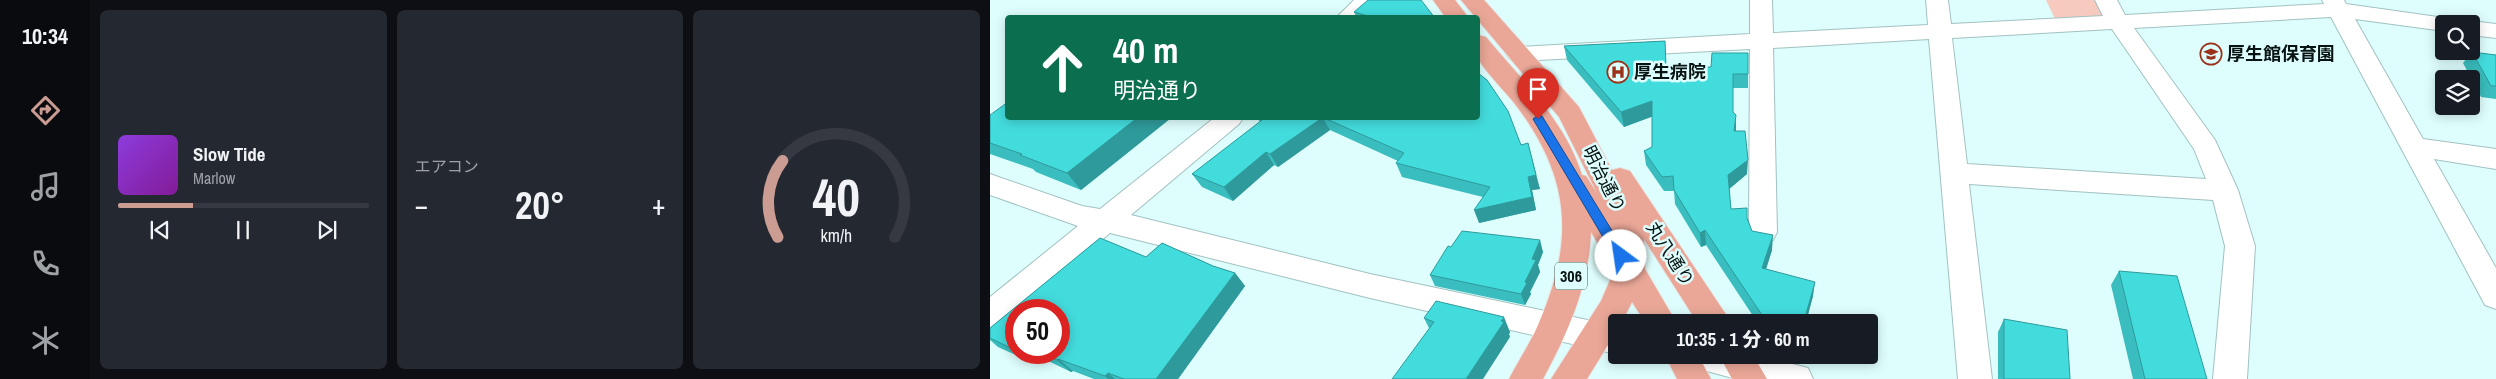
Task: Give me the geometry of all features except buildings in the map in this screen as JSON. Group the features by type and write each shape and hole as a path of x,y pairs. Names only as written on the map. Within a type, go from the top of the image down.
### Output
{"main road":[{"path":"1444,0 1456,15"},
{"name":"明治通り","path":"1472,0 1570,113 1626,224 1632,254 1630,271 1606,338 1568,379"},
{"name":"明治通り","path":"1480,45 1538,119 1566,165 1574,195 1577,218 1575,254 1569,283 1554,328 1526,379"},
{"name":"丸八通り","path":"1570,113 1618,176 1709,314"},
{"path":"1566,165 1657,314"},
{"path":"1686,364 1694,379"}],"street":[{"path":"1350,15 1367,0"},
{"path":"1761,0 1763,232"},
{"path":"1938,0 1975,379"},
{"path":"1518,54 1941,32 2112,11 2336,5 2435,22"},
{"path":"2336,5 2496,296"},
{"path":"2112,11 2206,147 2224,190 2240,246 2230,379"},
{"path":"2480,29 2496,31"},
{"path":"997,301 1105,221 1228,120"},
{"path":"2415,147 2496,159"},
{"path":"1955,173 2224,190"},
{"path":"990,184 1080,216 1370,286 1606,338"},
{"path":"1742,367 1796,379"}],"shaded area":[{"path":"2046,0 2100,0 2107,12 2103,18 2056,21"}],"place":[{"name":"厚生館保育園","path":"2211,54"},
{"name":"厚生病院","path":"1618,72"}],"route":[{"path":"1538,119 1621,256"}]}
